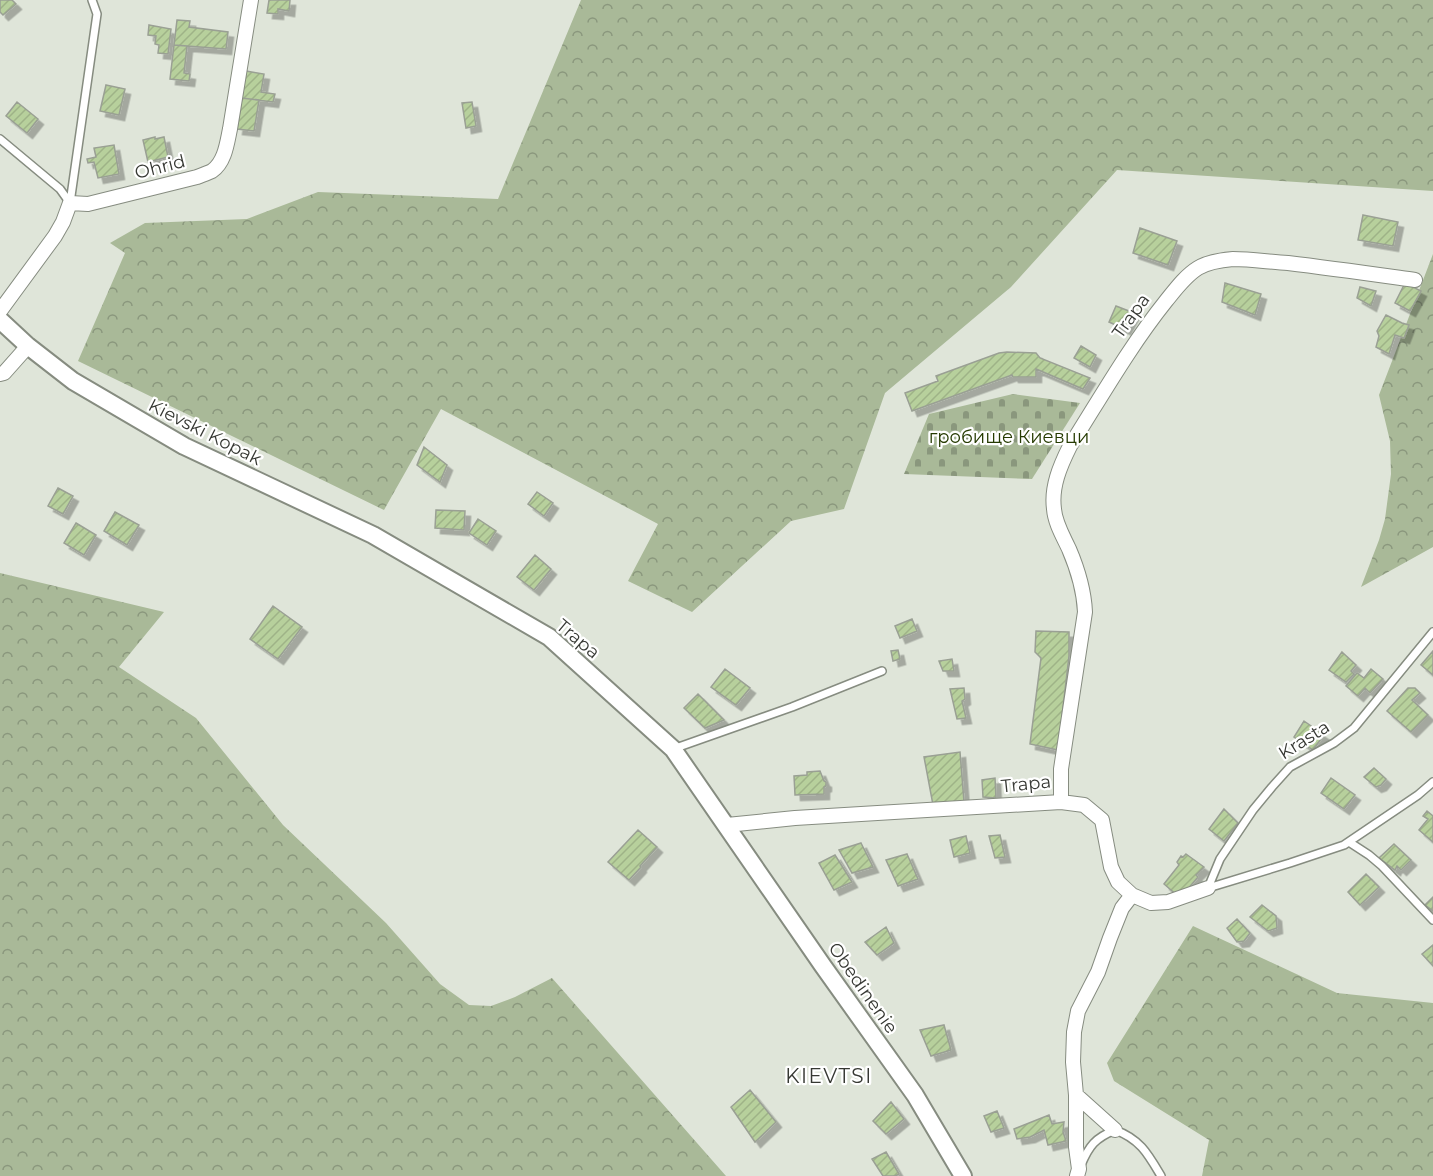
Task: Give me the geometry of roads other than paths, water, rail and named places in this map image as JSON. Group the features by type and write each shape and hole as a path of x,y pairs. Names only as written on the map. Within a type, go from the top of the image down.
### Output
{"street":[{"name":"Ohrid","path":"70,203 88,204 180,182 213,170 221,160 227,146 251,0"},
{"path":"0,311 55,237 70,203"},
{"name":"Trapa","path":"373,535 549,637 673,749 727,825 795,818 1061,802 1060,769 1085,612 1081,580 1053,509 1056,480 1061,463 1070,446 1136,341 1189,275 1198,268 1221,260 1305,265 1415,280"},
{"name":"Kievski Kopak","path":"0,320 28,346 73,381 184,446 373,535"},
{"path":"0,374 4,373 28,346"},
{"path":"1061,802 1084,805 1102,820 1111,867 1118,882 1132,895 1151,903 1168,902 1208,888"},
{"name":"Obedinenie","path":"727,825 915,1095 963,1176"},
{"path":"1078,1173 1073,1062 1074,1032 1078,1011 1098,972 1122,908 1132,895"},
{"path":"1076,1095 1115,1130"}],"lane":[{"path":"70,203 98,14 92,0"},
{"path":"0,140 60,189 70,203"},
{"name":"Krasta","path":"1208,888 1220,859 1253,810 1272,787 1290,767 1334,743 1354,728 1433,632"},
{"path":"673,749 792,707 882,671"},
{"path":"1208,888 1336,849 1418,795 1433,782"},
{"path":"1349,842 1382,866 1433,920"},
{"path":"1078,1173 1086,1154 1098,1138 1115,1130 1126,1134 1144,1148 1161,1176"}],"district":[{"name":"KIEVTSI","path":"829,1076"}],"park label":[{"name":"гробище Киевци","path":"1009,437"}]}
